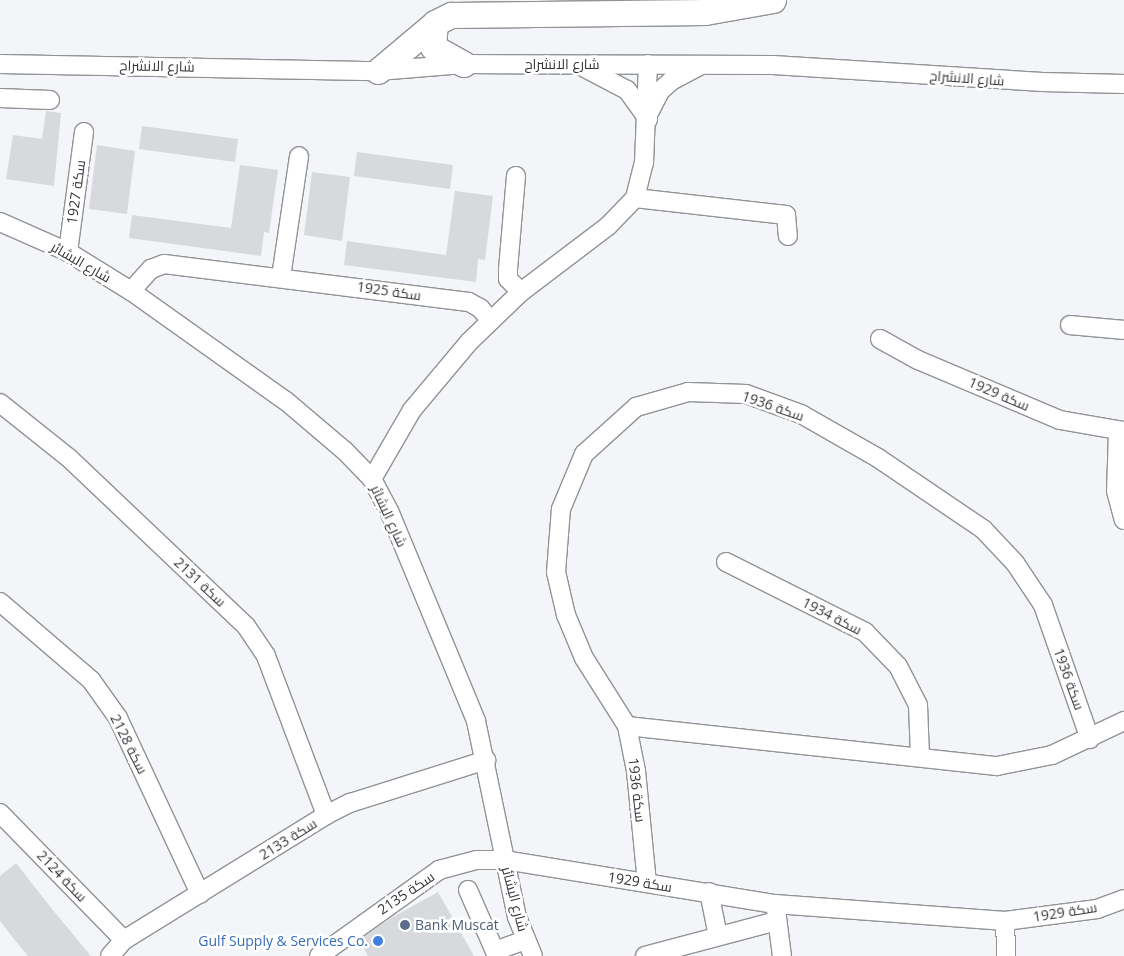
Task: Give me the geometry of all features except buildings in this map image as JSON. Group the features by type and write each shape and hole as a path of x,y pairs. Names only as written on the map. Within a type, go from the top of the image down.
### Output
{"highway":[{"path":"378,71 435,23 451,15 705,12 773,0"},
{"path":"435,23 433,47 464,64"}],"street":[{"name":"شارع الانشراح","path":"0,64 378,71 464,64 773,65 1042,82 1124,84"},
{"path":"576,64 627,90 648,118"},
{"path":"372,479 412,410 490,320 521,292 608,226 635,198 644,163 648,118 648,64"},
{"path":"648,118 660,92 671,81 701,64"},
{"path":"0,98 50,100"},
{"name":"سكة 1927","path":"68,252 84,132"},
{"path":"282,277 299,156"},
{"path":"516,176 508,279 521,292"},
{"path":"635,198 786,215 788,236"},
{"name":"شارع البشائر","path":"0,222 68,252 131,291 286,401 345,451 372,479 390,513 476,721 486,760 517,918 529,948"},
{"name":"سكة 1925","path":"131,291 151,269 164,264 282,277 469,302 480,308 490,320"},
{"path":"1070,325 1124,330"},
{"name":"سكة 1929","path":"880,339 918,360 1060,420 1121,432"},
{"name":"سكة 1936","path":"647,883 636,771 627,726 584,658 566,614 556,572 561,509 584,454 636,407 688,392 746,394 801,414 878,458 983,529 1015,564 1043,605 1090,739"},
{"name":"سكة 2131","path":"0,403 69,458 246,626 266,656 326,815"},
{"path":"1121,432 1116,492 1124,520"},
{"name":"سكة 1934","path":"726,562 865,632 898,666 918,705 920,756"},
{"name":"سكة 2128","path":"0,602 91,680 118,718 200,894"},
{"path":"627,726 920,756 997,766 1052,755 1090,739 1124,721"},
{"name":"سكة 2133","path":"110,956 124,940 326,815 350,803 486,760"},
{"name":"سكة 2124","path":"0,813 124,940"},
{"name":"سكة 2135","path":"319,956 439,870 477,860 505,860"},
{"name":"سكة 1929","path":"505,860 709,892 776,913 1005,921 1098,909 1124,899"},
{"path":"468,890 496,954 529,948"},
{"path":"709,892 718,936"},
{"path":"776,913 782,956"},
{"name":"سكة 1929","path":"645,956 718,936 776,913"},
{"path":"1005,921 1006,956"}],"place":[{"name":"Bank Muscat","path":"405,925"},
{"name":"Gulf Supply & Services Co.","path":"378,941"}]}
